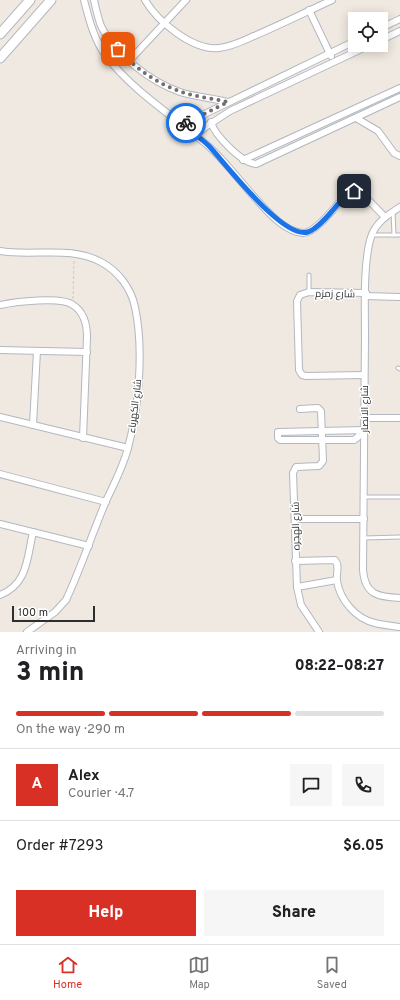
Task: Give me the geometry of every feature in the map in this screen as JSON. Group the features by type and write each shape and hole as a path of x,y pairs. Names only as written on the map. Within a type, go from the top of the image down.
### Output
{"main road":[{"path":"0,34 30,0"},
{"path":"0,58 51,0"},
{"path":"21,10 33,21"}],"street":[{"path":"84,0 92,28 105,54 133,85 208,145 266,209 288,228 302,233 312,231 349,191 358,193 385,218"},
{"path":"94,0 102,27 109,39 129,62 150,76 179,92 228,102"},
{"path":"145,0 164,24 202,46 218,48 230,46 332,0"},
{"path":"129,62 186,0"},
{"path":"309,10 334,62"},
{"path":"388,25 400,19"},
{"path":"388,37 400,31"},
{"path":"182,125 348,44"},
{"path":"196,136 211,122 230,110 355,52"},
{"path":"300,67 304,75"},
{"path":"243,160 400,88"},
{"path":"211,122 217,134 243,160 252,163 261,163 400,97"},
{"path":"356,118 378,131 394,153 400,156"},
{"name":"شارع الانصار","path":"400,207 385,218 371,235 368,248 364,375 365,418 362,430 364,497 363,570 365,583 378,596 400,598"},
{"name":"شارع الكهرباء","path":"1,251 75,253 101,262 113,270 129,290 135,306 138,340 138,389 128,448 66,600 55,612 27,632"},
{"path":"307,293 300,295 297,301 299,370 302,375 364,375"},
{"name":"شارع زمزم","path":"307,293 400,297"},
{"path":"0,306 20,301 55,301 72,304 81,313 87,326 83,438"},
{"path":"0,350 87,352"},
{"path":"33,425 37,351"},
{"path":"300,409 318,408 321,411 323,440"},
{"path":"0,417 128,448"},
{"path":"365,418 400,418"},
{"path":"362,430 358,437 354,440 278,438 278,432 362,430"},
{"name":"شارع الهجره","path":"319,632 301,605 297,587 295,561 294,470 300,466 319,466 322,464 323,440"},
{"path":"0,474 106,502"},
{"path":"295,519 364,518"},
{"path":"0,524 89,546"},
{"path":"0,595 12,589 20,582 33,532"},
{"path":"295,561 335,560 338,565 336,580 345,601 358,616 374,623 400,627"},
{"path":"297,587 336,580"}],"lane":[{"path":"341,184 349,191"},
{"path":"393,211 394,234"},
{"path":"371,235 400,234"},
{"path":"307,293 309,276"},
{"path":"364,497 400,497"},
{"path":"364,538 400,537"}],"path":[{"path":"72,304 75,253"}],"way so far":[{"path":"118,49 129,62 150,76 179,92 228,102 186,123"}],"route":[{"path":"186,123 182,125 208,145 266,209 288,228 296,232 307,233 312,231 349,191 354,191"}]}
